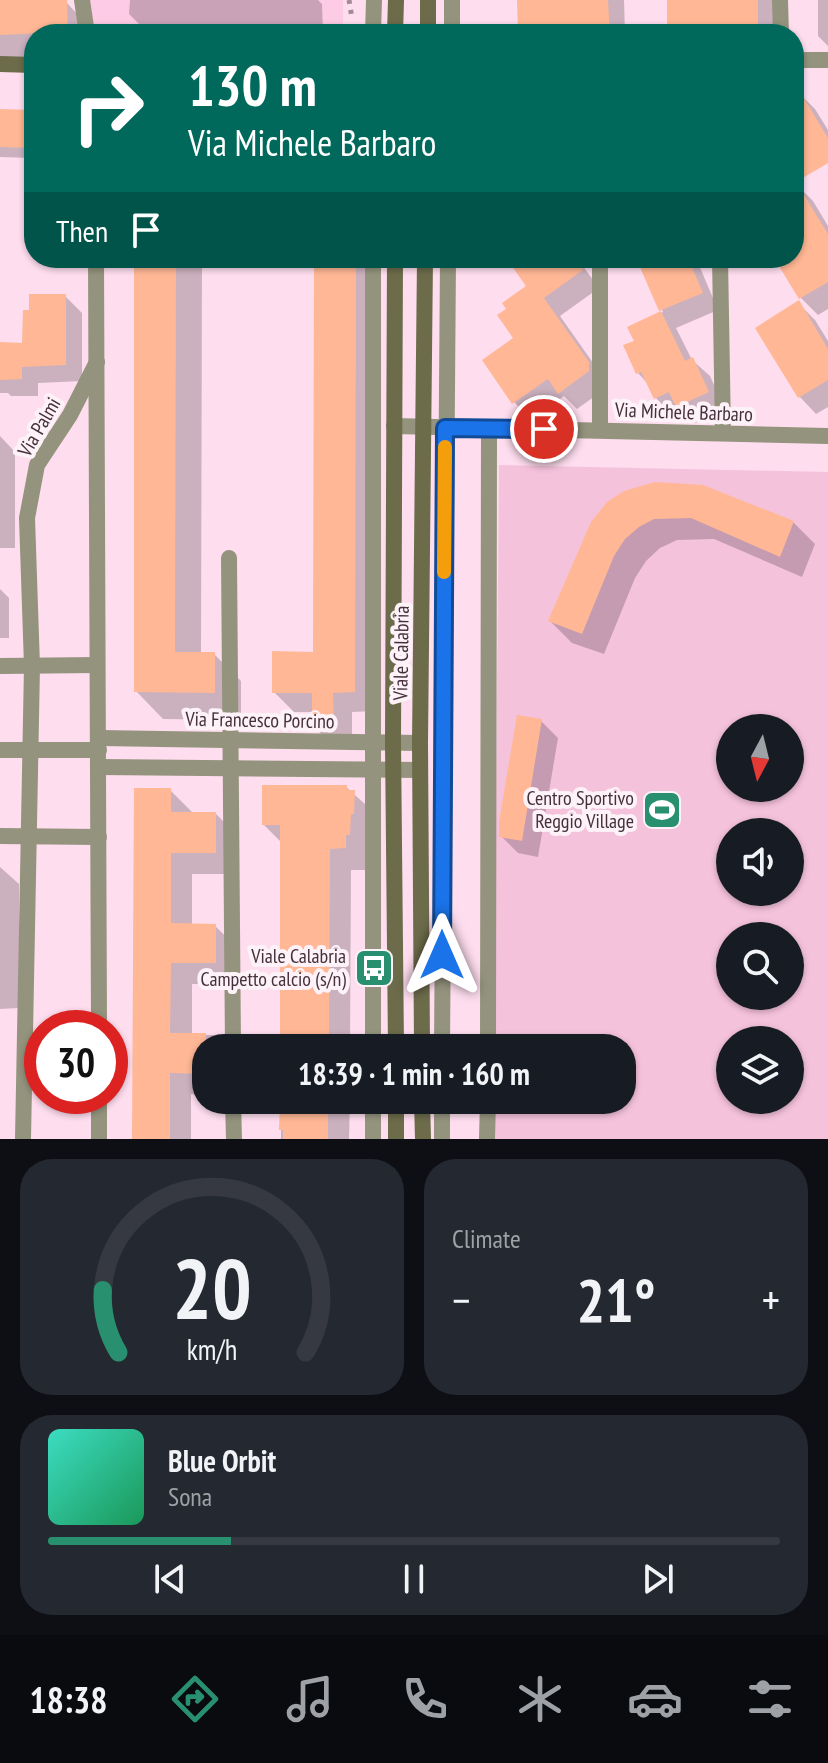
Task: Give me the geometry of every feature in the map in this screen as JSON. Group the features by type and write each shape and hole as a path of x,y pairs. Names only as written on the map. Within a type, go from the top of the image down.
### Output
{"main road":[{"path":"395,24 396,0"},
{"path":"428,0 428,24"},
{"path":"0,64 24,65"},
{"name":"Viale Calabria","path":"395,268 393,770 396,1034"},
{"name":"Viale Calabria","path":"422,1034 420,743 425,268"},
{"path":"396,1114 396,1139"},
{"path":"422,1114 423,1139"}],"street":[{"path":"82,0 86,24"},
{"path":"373,24 374,0"},
{"path":"452,0 452,24"},
{"path":"780,0 781,24"},
{"path":"804,60 828,60"},
{"name":"Via Palmi","path":"96,268 99,1010"},
{"name":"Viale Calabria","path":"373,268 373,1034"},
{"path":"442,1034 448,268"},
{"path":"600,268 600,429"},
{"path":"720,268 723,433"},
{"name":"Via Palmi","path":"23,1139 32,666 27,518 37,465 70,415 97,362"},
{"name":"Via Michele Barbaro","path":"394,426 828,436"},
{"path":"488,1034 489,428"},
{"path":"229,558 233,1034"},
{"path":"0,666 97,665"},
{"name":"Via Francesco Porcino","path":"0,750 231,740 420,743"},
{"path":"99,767 420,770"},
{"path":"0,836 99,837"},
{"path":"97,1137 98,1114"},
{"path":"233,1114 234,1139"},
{"path":"373,1114 373,1139"},
{"path":"442,1114 442,1139"},
{"path":"487,1139 488,1114"}],"shaded area":[{"path":"89,0 343,0 343,24 92,24"},
{"name":"Centro Sportivo Reggio Village","path":"499,465 828,472 828,1139 493,1139 493,1114 636,1114 636,1034 494,1034"}],"building":[{"path":"0,0 67,0 68,24 24,24 24,34 0,35"},
{"path":"517,0 608,0 609,24 518,24"},
{"path":"667,0 758,0 758,24 667,24"},
{"path":"804,98 828,138 828,163 804,177"},
{"path":"0,109 24,110 24,148 0,147"},
{"path":"804,195 828,234 828,282 799,299 780,268 804,268"},
{"path":"134,268 176,268 175,652 215,652 215,693 134,692"},
{"path":"314,268 356,268 355,692 333,693 334,727 312,727 312,693 272,693 272,651 313,652"},
{"path":"513,268 583,270 544,298 589,362 589,371 558,394 548,379 512,404 482,360 513,338 497,315 506,309 502,303 526,286"},
{"path":"640,268 692,268 703,293 659,311"},
{"path":"29,294 66,294 66,365 22,367 22,379 0,380 0,342 22,343 23,310 29,310"},
{"path":"799,300 828,349 828,380 798,398 755,328"},
{"path":"661,311 685,361 693,357 709,392 676,407 669,392 654,399 641,372 636,374 623,345 634,341 627,327"},
{"path":"655,482 703,485 794,521 780,557 691,518 654,519 625,539 614,556 582,634 548,621 591,522 607,502 624,491"},
{"path":"517,715 542,719 522,841 499,837"},
{"path":"262,785 347,785 347,790 355,790 354,814 351,814 350,835 346,835 346,848 330,849 329,1034 280,1034 280,825 262,825"},
{"path":"134,788 171,788 171,812 216,812 216,853 171,853 171,923 216,924 216,963 171,963 170,1033 206,1034 192,1034 192,1074 170,1073 170,1139 132,1139"},
{"path":"280,1114 328,1114 328,1139 283,1139 283,1130 279,1130"}],"slow traffic":[{"path":"444,572 445,447"}],"place":[{"name":"Centro Sportivo Reggio Village","path":"662,810"},
{"name":"Viale Calabria Campetto calcio (s/n)","path":"374,968"}],"route":[{"path":"442,955 445,428 544,429"}]}
